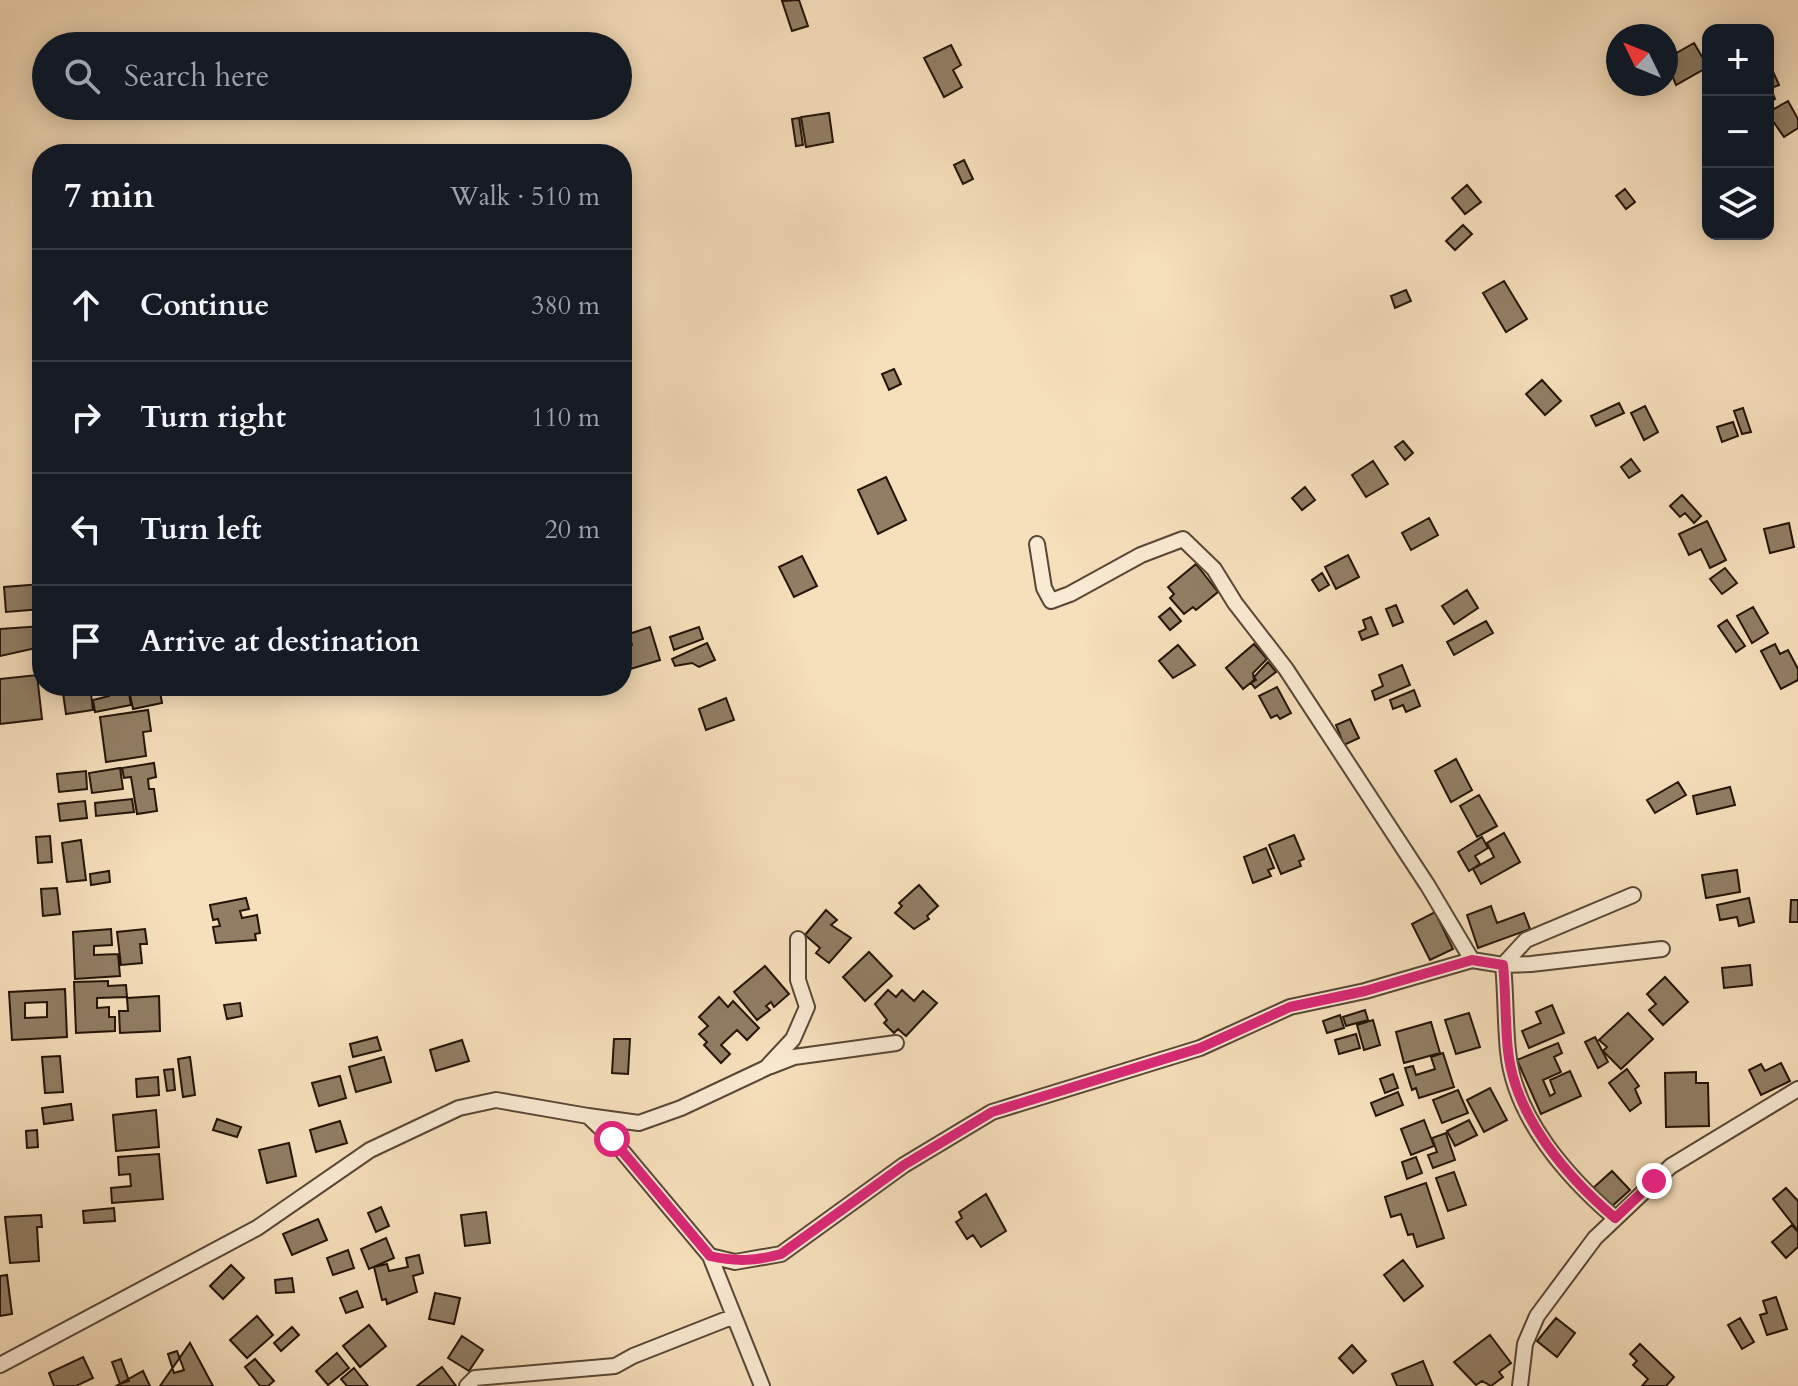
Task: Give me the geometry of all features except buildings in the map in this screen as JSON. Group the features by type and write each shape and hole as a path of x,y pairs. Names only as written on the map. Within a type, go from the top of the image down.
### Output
{"street":[{"path":"1037,544 1044,588 1051,601 1070,594 1141,555 1183,539 1214,569 1235,603 1294,681 1428,886 1472,960"},
{"path":"1615,1218 1587,1194 1529,1116 1508,1053 1503,965 1526,940 1633,895"},
{"path":"766,1068 793,1039 807,1007 798,980 798,939"},
{"path":"710,1256 735,1262 781,1254 904,1165 992,1112 1200,1048 1290,1007 1365,991 1472,960 1503,965 1662,949"},
{"path":"0,1365 257,1228 370,1150 459,1108 496,1100 639,1123 681,1108 794,1057 896,1043"},
{"path":"1525,1385 1525,1344 1537,1316 1595,1238 1671,1166 1798,1089"},
{"path":"588,1116 612,1139 710,1256 762,1386"},
{"path":"467,1386 475,1378 615,1366 732,1317"}],"route":[{"path":"612,1139 692,1230 710,1256 735,1262 758,1261 781,1254 904,1165 992,1112 1200,1048 1290,1007 1365,991 1472,960 1503,965 1508,1053 1516,1085 1538,1132 1587,1194 1615,1218 1654,1181"}]}
